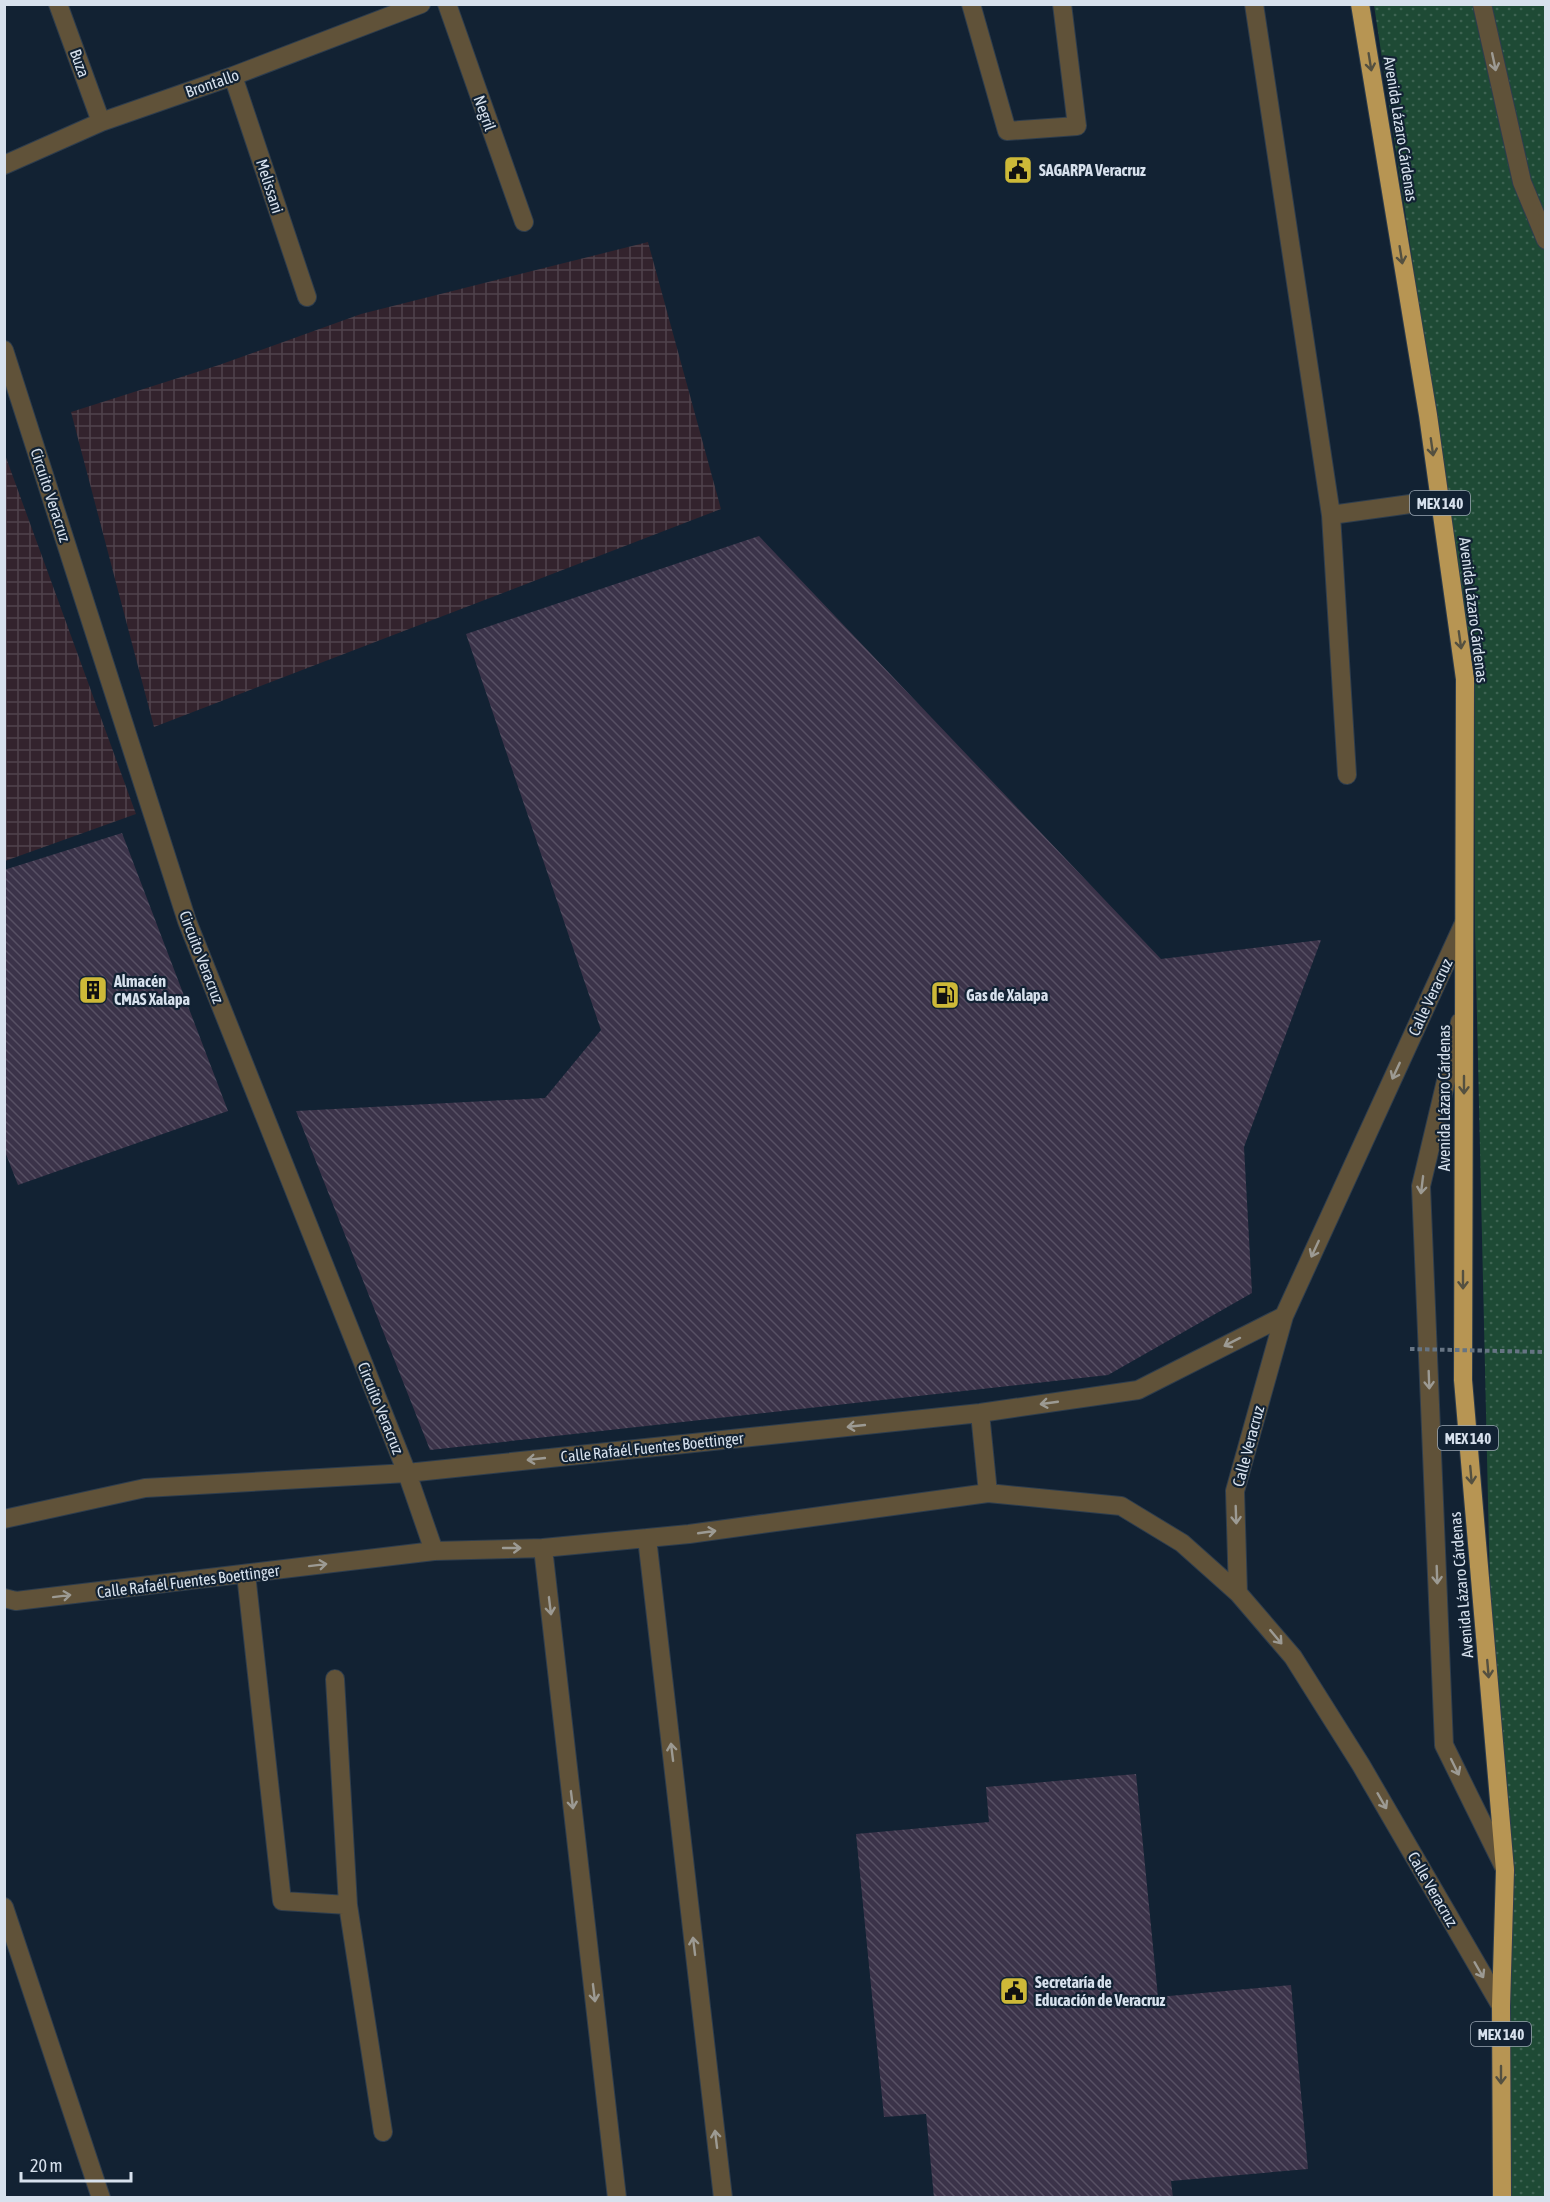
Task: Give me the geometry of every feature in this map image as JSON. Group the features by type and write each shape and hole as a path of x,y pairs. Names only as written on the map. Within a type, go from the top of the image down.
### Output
{"highway":[{"name":"Avenida Lázaro Cárdenas","path":"1360,4 1439,500 1465,679 1463,1380 1505,1870 1501,2006 1502,2198"}],"street":[{"name":"Buza","path":"58,4 101,122"},
{"name":"Brontallo","path":"4,165 101,122 233,76 421,4"},
{"name":"Negril","path":"447,4 524,222"},
{"path":"971,4 1007,131 1077,126 1062,4"},
{"path":"1254,4 1331,515 1347,775"},
{"path":"1482,4 1522,182 1545,240"},
{"name":"Melissani","path":"233,76 307,297"},
{"name":"Circuito Veracruz","path":"4,350 187,921 407,1473 434,1551"},
{"path":"1331,515 1439,500"},
{"name":"Calle Veracruz","path":"1464,923 1284,1316 1235,1491 1238,1593 1293,1657 1361,1765 1501,2006"},
{"path":"1464,1006 1421,1186 1444,1745 1505,1870"},
{"name":"Calle Rafaél Fuentes Boettinger","path":"4,1519 145,1488 407,1473 980,1413 1138,1390 1284,1316"},
{"path":"980,1413 988,1493"},
{"name":"Calle Rafaél Fuentes Boettinger","path":"4,1598 16,1601 434,1551 543,1548 647,1538 988,1493 1121,1506 1182,1543 1238,1593"},
{"path":"647,1538 723,2198"},
{"path":"543,1548 617,2198"},
{"path":"246,1574 282,1901 348,1905"},
{"path":"335,1679 348,1905 383,2132"},
{"path":"6,1919 101,2198"}],"path":[{"path":"1410,1349 1545,1352"}],"shaded area":[{"path":"648,242 721,509 154,727 71,412 219,365 361,314"},
{"path":"4,452 136,814 5,861 4,861"}],"green space":[{"path":"1374,5 1545,5 1545,2197 1500,2197 1498,1940 1475,930 1475,677"}],"building":[{"name":"Gas de Xalapa","path":"759,536 1161,959 1321,940 1244,1147 1252,1293 1108,1375 430,1450 296,1111 545,1098 601,1030 466,634"},
{"name":"Almacén CMAS Xalapa","path":"122,833 228,1111 18,1185 4,1149 4,870"},
{"name":"Secretaría de Educación de Veracruz","path":"1136,1774 1158,1997 1291,1985 1308,2169 1171,2181 1173,2198 934,2198 926,2114 884,2117 856,1834 989,1822 986,1787"}],"place":[{"name":"SAGARPA Veracruz","path":"1018,170"},
{"name":"Almacén CMAS Xalapa","path":"93,990"},
{"name":"Gas de Xalapa","path":"945,995"},
{"name":"Secretaría de Educación de Veracruz","path":"1014,1991"}]}
